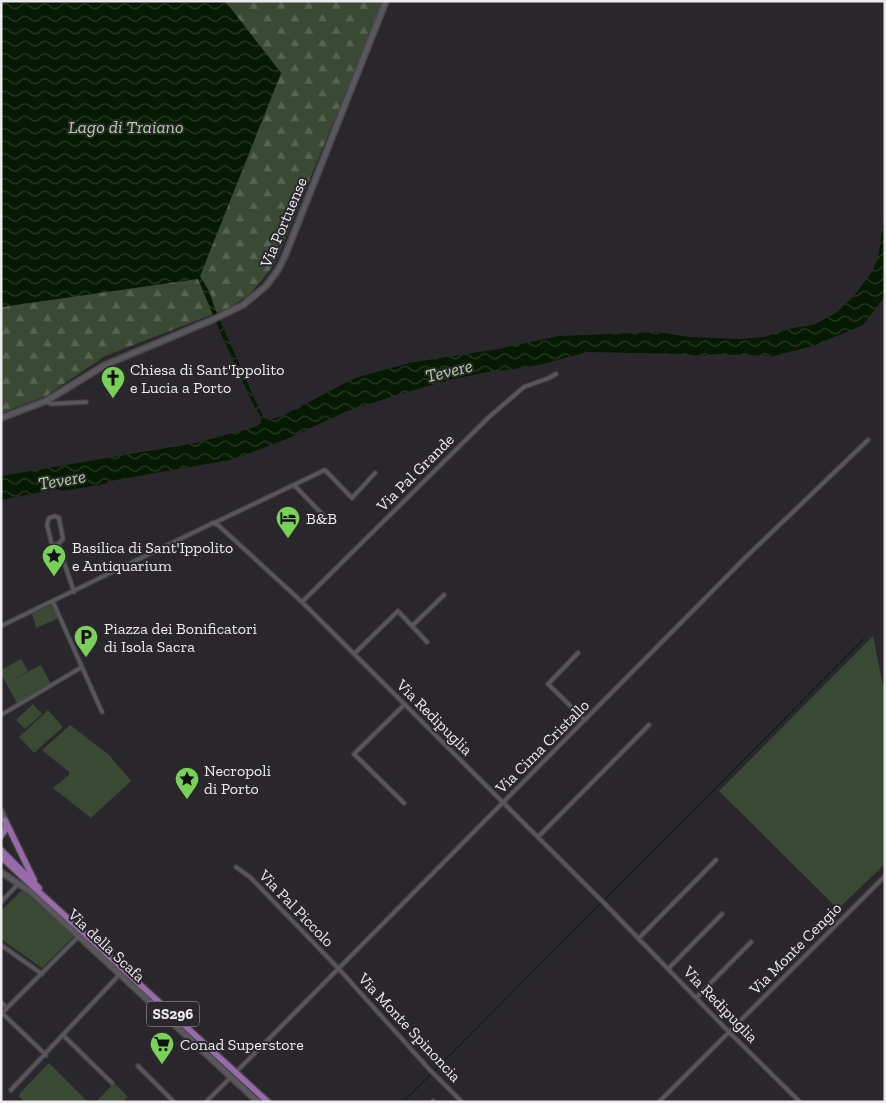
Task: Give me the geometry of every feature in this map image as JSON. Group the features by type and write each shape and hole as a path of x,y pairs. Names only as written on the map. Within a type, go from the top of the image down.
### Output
{"main road":[{"path":"1,836 6,829 5,820"},
{"path":"5,820 41,890"},
{"name":"SS296","path":"1,850 78,926"},
{"name":"SS296","path":"1,857 268,1102"}],"street":[{"name":"Via Portuense","path":"1,418 46,401 105,365 223,315 243,305 258,294 275,275 282,263 386,1"},
{"name":"Via Pal Grande","path":"302,602 489,417 524,387 556,374"},
{"path":"46,401 50,404 86,402"},
{"name":"Via Cima Cristallo","path":"236,1072 746,557 868,440"},
{"path":"1,626 325,470 352,498 375,473"},
{"path":"294,485 330,522"},
{"path":"55,516 59,518 63,539 58,544 52,545 47,525 49,518 55,516"},
{"name":"Via Redipuglia","path":"213,523 222,528 302,602 598,896 729,1032 800,1102"},
{"path":"58,544 74,592"},
{"path":"412,626 444,595"},
{"path":"53,602 102,712"},
{"path":"354,654 398,611 427,642"},
{"path":"578,653 548,684 585,720"},
{"path":"1,715 82,668"},
{"path":"404,803 354,754 405,704"},
{"path":"538,837 649,725"},
{"path":"1,811 5,820"},
{"path":"639,938 716,860"},
{"name":"Via Pal Piccolo","path":"236,867 250,877 339,969"},
{"name":"Via della Scafa","path":"1,872 31,892 258,1102"},
{"name":"Via Monte Cengio","path":"659,1102 885,876"},
{"path":"1,902 19,883"},
{"path":"668,969 722,914"},
{"path":"46,1055 2,1014 79,936"},
{"path":"696,998 751,942"},
{"path":"1,945 42,974"},
{"name":"Via Monte Spinoncia","path":"339,969 436,1077 462,1102"},
{"path":"12,1090 120,974"},
{"path":"1,1002 8,1008"},
{"path":"64,1036 112,1083"},
{"path":"138,1066 174,1102"},
{"path":"206,1102 231,1077"}],"green space":[{"path":"225,1 384,1 274,265 250,294 229,308 105,356 46,396 1,413 1,307 199,278 281,73"},
{"path":"53,604 59,618 36,628 32,614"},
{"path":"873,636 885,695 885,864 838,909 719,791"},
{"path":"21,659 28,671 14,679 41,665 51,684 17,703 1,674 1,670"},
{"path":"33,704 42,714 25,729 16,720"},
{"path":"48,710 63,727 34,753 19,737"},
{"path":"70,725 109,755 131,781 91,818 53,788 69,775 69,772 42,750"},
{"path":"22,890 74,936 42,968 1,939 1,911"},
{"path":"49,1063 88,1102 25,1102 19,1097 20,1093"},
{"path":"114,1083 128,1097 123,1102 96,1102"}],"water":[{"name":"Lago di Traiano","path":"1,1 225,1 281,73 200,276 210,293 215,309 255,400 264,418 268,420 282,416 355,378 409,363 498,349 559,336 658,332 689,337 740,339 764,337 793,328 813,325 836,313 854,296 872,272 878,258 885,211 885,296 863,325 813,346 774,356 718,354 702,356 587,352 539,365 453,379 397,395 345,412 289,438 235,459 110,481 104,484 63,491 57,489 1,500 1,476 196,443 255,427 261,423 260,415 254,406 198,279 1,307"}],"waterway":[{"path":"434,1071 864,639"},
{"path":"403,1102 431,1074"}],"place":[{"name":"Chiesa di Sant'Ippolito e Lucia a Porto","path":"113,399"},
{"name":"B&B","path":"288,539"},
{"name":"Basilica di Sant'Ippolito e Antiquarium","path":"54,577"},
{"name":"Piazza dei Bonificatori di Isola Sacra","path":"86,658"},
{"name":"Necropoli di Porto","path":"187,800"},
{"name":"Conad Superstore","path":"162,1065"}],"water label":[{"name":"Tevere","path":"449,371"},
{"name":"Tevere","path":"62,480"}]}
